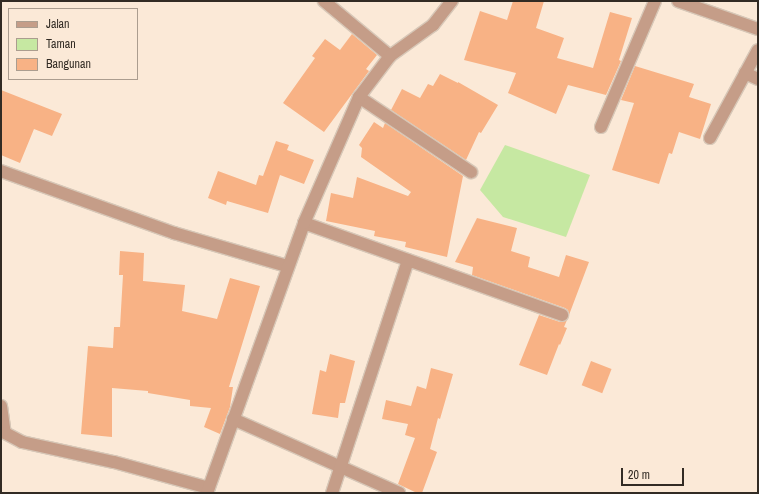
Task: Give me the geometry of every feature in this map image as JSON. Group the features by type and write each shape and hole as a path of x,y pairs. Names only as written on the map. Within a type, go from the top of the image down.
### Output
{"street":[{"path":"324,1 390,56"},
{"path":"1,406 5,433 22,442 114,462 208,490 304,223 359,97 390,56 433,25 452,1"},
{"path":"601,127 655,1"},
{"path":"678,1 758,29"},
{"path":"710,138 758,50"},
{"path":"745,73 758,79"},
{"path":"359,97 470,172"},
{"path":"1,171 174,234 288,266"},
{"path":"304,223 562,315"},
{"path":"332,493 408,260"},
{"path":"233,419 399,493"}],"green space":[{"path":"505,145 590,175 566,237 503,217 480,190"}],"building":[{"path":"513,1 544,1 536,28 564,38 557,58 593,68 610,12 632,18 619,60 621,61 606,95 568,85 556,114 508,93 516,73 464,60 480,11 507,20"},
{"path":"352,34 377,55 366,69 369,71 324,132 283,103 315,58 312,56 325,39 340,50"},
{"path":"635,66 694,84 689,97 711,104 700,139 679,132 672,154 669,153 659,184 612,170 634,103 621,100"},
{"path":"440,74 458,82 498,105 481,133 479,132 466,160 391,110 402,89 420,98 428,84 433,86"},
{"path":"1,90 62,114 52,136 34,129 20,163 1,155"},
{"path":"374,122 383,128 385,123 463,176 447,257 405,247 406,242 374,236 375,231 326,221 331,193 353,198 357,177 408,196 411,192 361,157 362,148 359,145"},
{"path":"276,141 289,145 287,150 314,160 304,184 280,175 268,213 227,201 226,205 208,198 218,171 256,185 259,175 263,176"},
{"path":"477,218 517,228 511,251 530,257 528,267 559,277 566,255 589,262 569,315 568,310 565,308 472,275 473,267 455,262"},
{"path":"120,251 144,253 143,281 185,285 182,311 217,319 230,278 260,286 229,387 233,387 230,407 220,434 204,427 211,408 190,406 190,400 148,393 148,391 112,388 112,437 81,434 88,346 113,348 114,327 120,327 123,275 119,275"},
{"path":"539,315 560,322 567,320 564,327 567,328 547,375 519,365"},
{"path":"330,354 355,361 345,403 340,403 338,418 312,414 320,370 326,372"},
{"path":"591,361 612,369 602,393 582,385"},
{"path":"431,368 453,374 440,419 438,418 430,449 437,452 422,493 417,493 398,484 415,438 405,435 408,424 382,419 386,400 411,406 417,386 426,389"}]}
